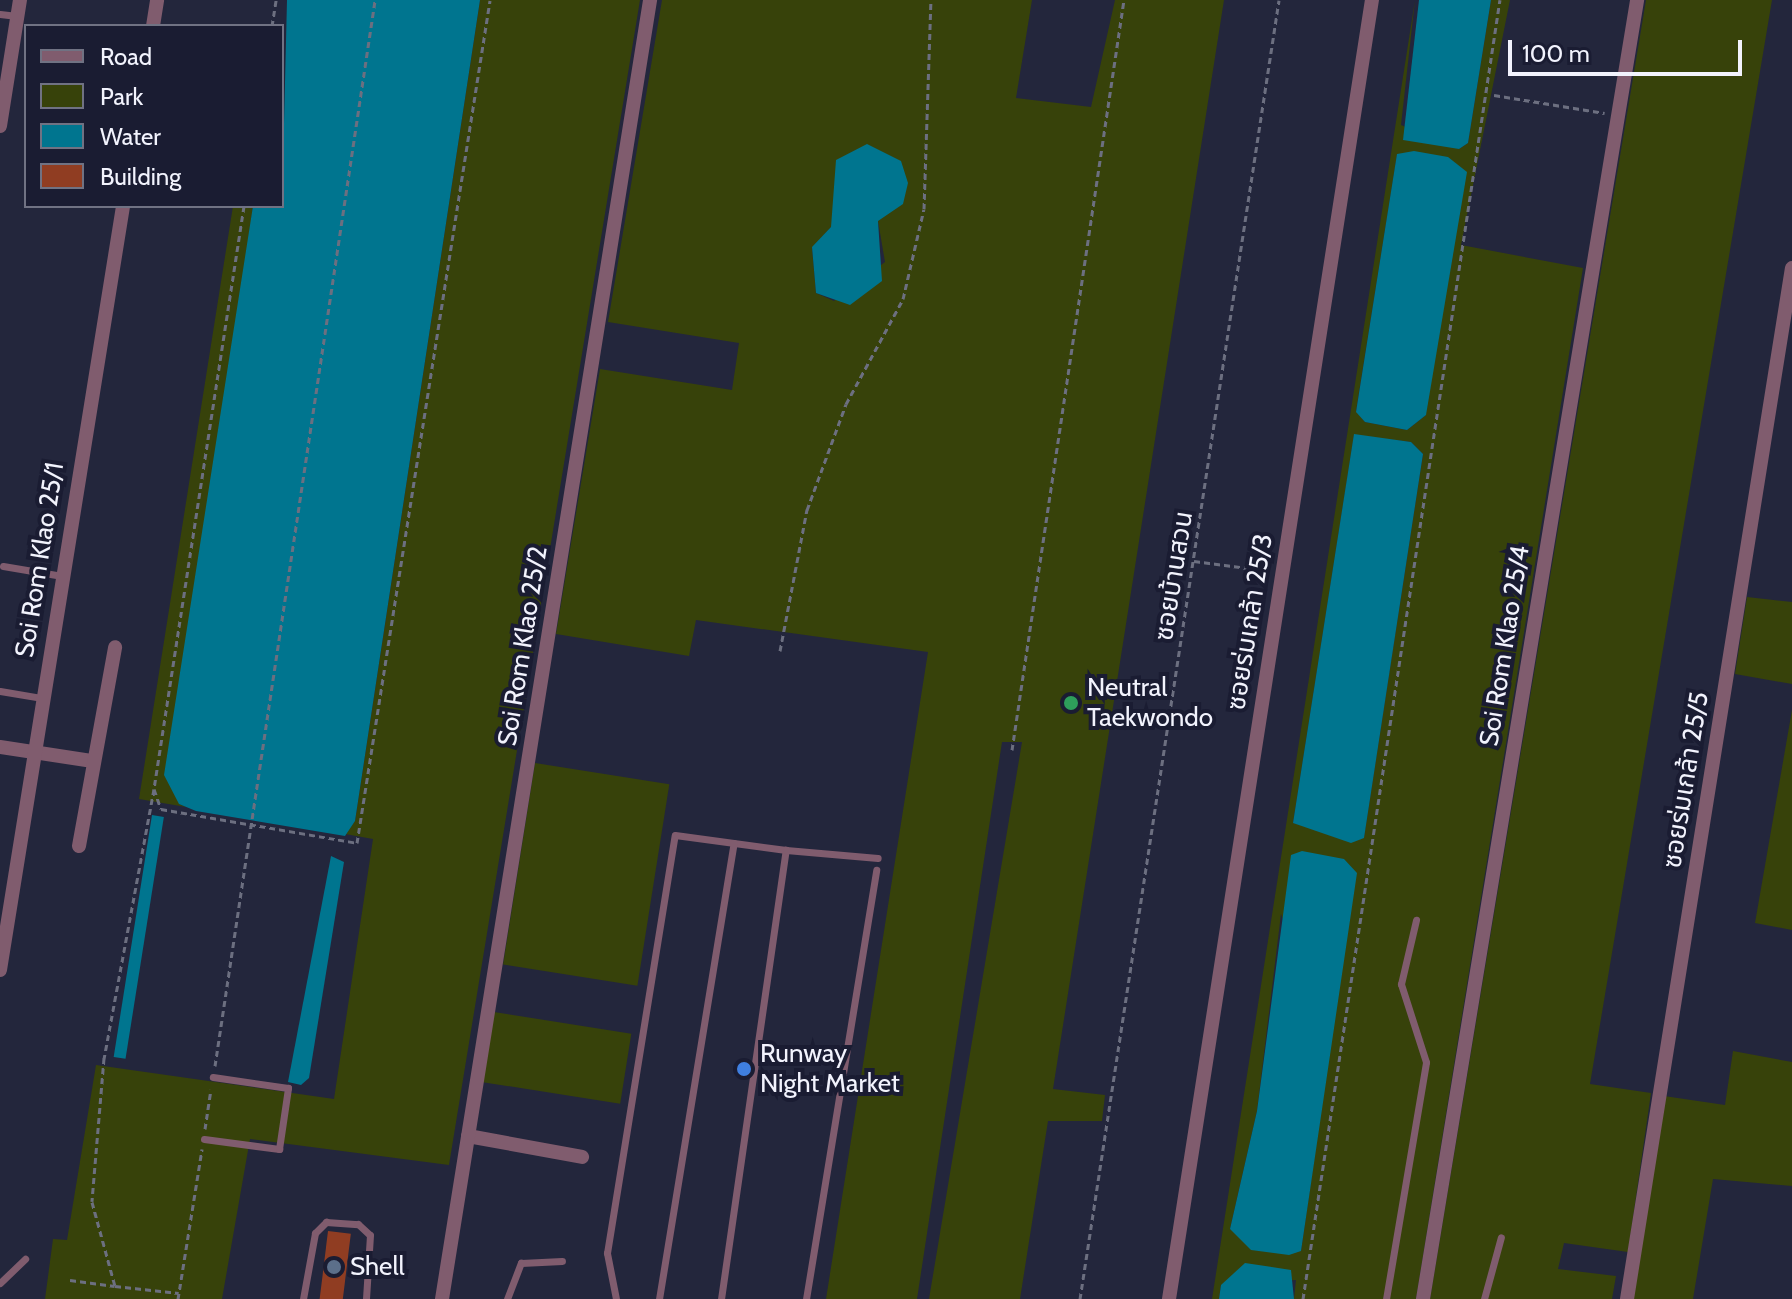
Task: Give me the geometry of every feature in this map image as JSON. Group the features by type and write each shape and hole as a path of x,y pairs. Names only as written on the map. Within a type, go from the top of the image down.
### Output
{"street":[{"path":"0,126 20,0"},
{"path":"153,24 157,0"},
{"name":"Soi Rom Klao 25/2","path":"442,1299 650,0"},
{"name":"ซอยร่มเกล้า 25/3","path":"1169,1299 1372,0"},
{"name":"Soi Rom Klao 25/4","path":"1423,1299 1637,0"},
{"name":"Soi Rom Klao 25/1","path":"0,970 123,208"},
{"name":"ซอยร่มเกล้า 25/5","path":"1627,1299 1792,268"},
{"path":"79,846 115,647"},
{"path":"0,747 93,761"},
{"path":"468,1136 582,1157"}],"lane":[{"path":"0,14 17,16"},
{"path":"3,566 62,576"},
{"path":"0,691 42,698"},
{"path":"616,1299 607,1253 675,835 786,850 878,858"},
{"path":"659,1299 734,843"},
{"path":"721,1299 786,850"},
{"path":"806,1299 876,870"},
{"path":"1386,1299 1426,1062 1401,984 1416,920"},
{"path":"204,1139 279,1149 286,1104 288,1088 213,1077"},
{"path":"303,1299 315,1233 326,1222 358,1224 370,1235 366,1299"},
{"path":"1484,1299 1501,1237"},
{"path":"0,1283 25,1259"},
{"path":"507,1299 521,1263 562,1261"}],"path":[{"path":"272,24 276,0"},
{"path":"178,1299 375,0"},
{"path":"154,789 161,809 250,828 357,843 490,0"},
{"path":"780,651 807,510 846,404 907,284 924,209 931,0"},
{"path":"1012,750 1124,0"},
{"name":"ซอยบ้านสวน","path":"1080,1299 1279,0"},
{"path":"1303,1299 1500,0"},
{"path":"1494,95 1618,115"},
{"path":"115,1286 92,1202 104,1058 154,789 244,208"},
{"path":"1194,561 1270,571"},
{"path":"70,1280 179,1293"}],"green space":[{"path":"480,0 640,0 449,1165 250,1139 222,1299 45,1299 53,1239 67,1240 96,1065 334,1099 373,839 345,834 355,821"},
{"path":"662,0 1032,0 1016,98 1091,107 1115,0 1224,0 1053,1089 1105,1095 1102,1121 1048,1121 1020,1299 929,1299 1022,742 1002,742 917,1299 826,1299 928,652 696,620 689,656 556,634 600,369 732,390 739,343 608,322","holes":["878,221 885,262 834,301 816,293 812,248 831,227"]},
{"path":"1415,0 1401,125 1459,149 1468,143 1491,0 1510,0 1461,245 1583,268 1416,1299 1294,1299 1296,1280 1221,1285 1219,1299 1212,1299","holes":["1397,155 1426,415 1407,430 1365,422 1356,411","1354,435 1411,442 1423,454 1364,837 1293,823","1281,914 1330,1048 1301,1251 1230,1229 1257,1111"]},
{"path":"1646,0 1772,0 1590,1084 1651,1093 1628,1252 1564,1243 1558,1269 1616,1276 1612,1299 1430,1299"},
{"path":"233,208 253,208 179,804 186,807 139,799"},
{"path":"1747,597 1792,602 1792,684 1735,674"},
{"path":"1792,710 1792,930 1755,923"},
{"path":"535,763 669,784 637,986 503,964"},
{"path":"494,1012 631,1034 620,1104 483,1082"},
{"path":"1733,1051 1792,1062 1792,1186 1713,1179 1693,1299 1633,1299 1664,1096 1725,1105"}],"water":[{"path":"287,0 480,0 355,821 345,836 196,811 179,804 164,775 253,208 284,208"},
{"path":"1419,0 1491,0 1468,143 1459,149 1403,140"},
{"path":"867,144 901,161 908,183 903,204 878,221 882,281 850,305 816,293 812,247 831,227 836,160"},
{"path":"1414,151 1448,157 1467,172 1426,415 1407,430 1365,422 1356,412 1397,154"},
{"path":"1354,434 1411,442 1423,454 1364,838 1351,843 1293,823"},
{"path":"152,815 164,817 126,1059 114,1057"},
{"path":"1302,851 1344,859 1357,873 1301,1251 1289,1255 1251,1250 1230,1229 1257,1111 1291,855"},
{"path":"331,856 344,862 309,1078 301,1085 288,1082"},
{"path":"1245,1263 1291,1270 1294,1299 1219,1299 1221,1285"}],"building":[{"name":"Shell","path":"328,1231 351,1234 343,1299 320,1299"}],"place":[{"name":"Neutral Taekwondo","path":"1071,703"},
{"name":"Runway Night Market","path":"744,1069"},
{"name":"Shell","path":"334,1267"}]}
